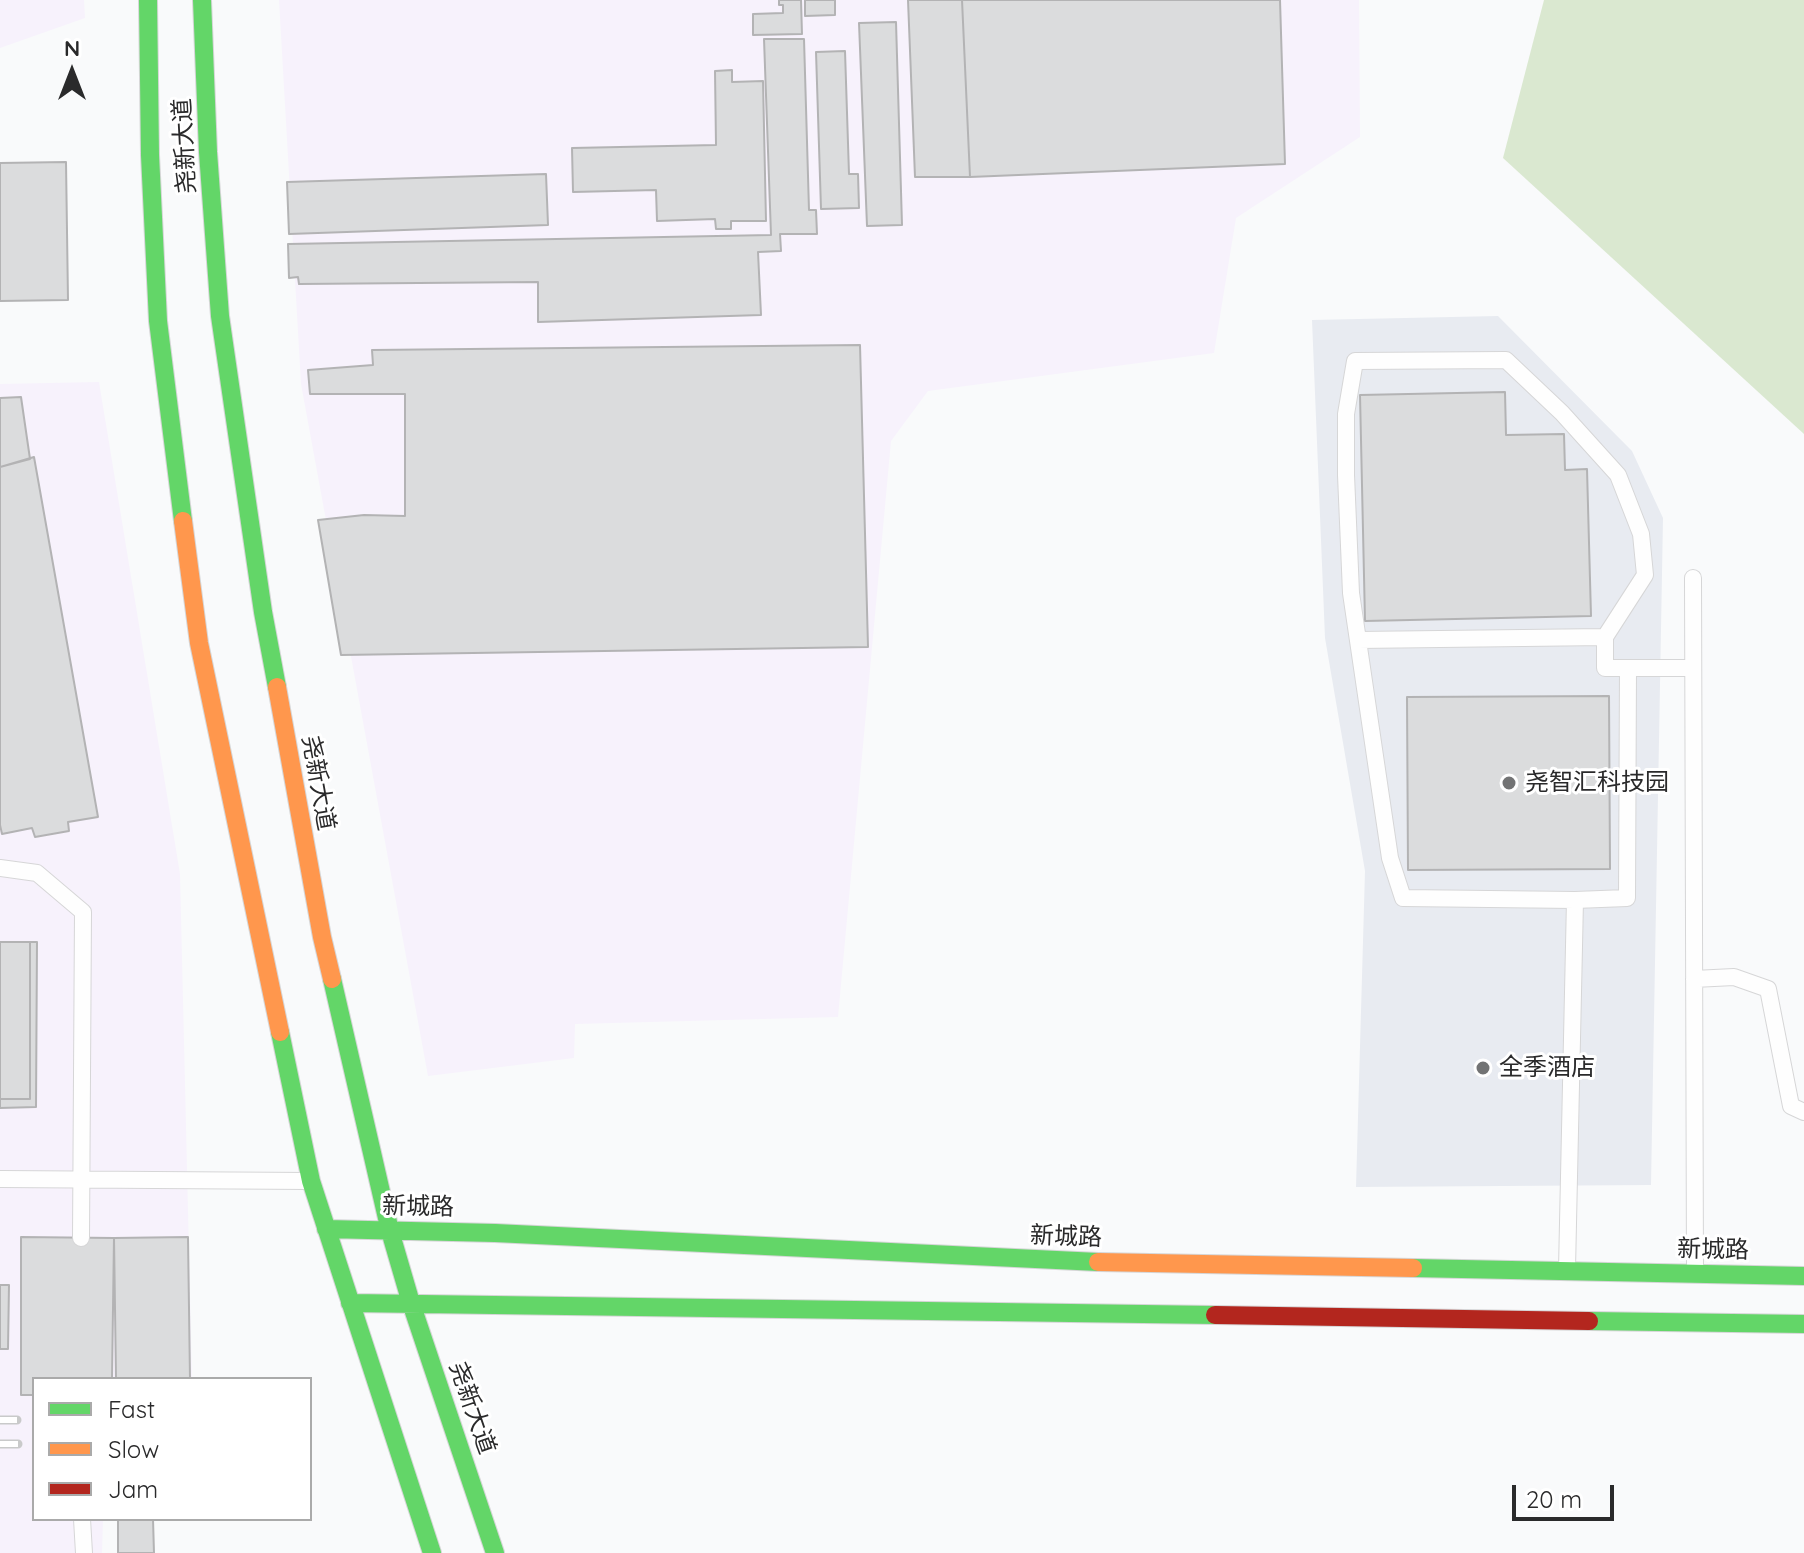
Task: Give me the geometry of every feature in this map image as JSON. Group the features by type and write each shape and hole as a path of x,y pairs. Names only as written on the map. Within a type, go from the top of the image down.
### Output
{"main road":[{"name":"尧新大道","path":"148,0 150,155 158,321 199,643 311,1181 432,1553"},
{"name":"尧新大道","path":"202,0 208,152 220,316 263,612 322,937 390,1231 495,1553"},
{"name":"新城路","path":"326,1229 495,1233 1086,1262 1804,1276"},
{"path":"350,1303 1804,1324"}],"lane":[{"path":"1628,668 1627,898 1403,898 1390,858 1351,593 1346,414 1355,361 1506,360 1562,413 1618,475 1641,534 1645,575 1605,637 1605,668 1628,668 1693,668"},
{"path":"1693,578 1695,1274"},
{"path":"1358,640 1605,637"},
{"path":"0,868 37,873 83,912 81,1238"},
{"path":"1567,1271 1575,900"},
{"path":"1694,979 1734,977 1768,989 1791,1106 1804,1112"},
{"path":"0,1179 311,1181"},
{"path":"82,1521 84,1553"}],"shaded area":[{"path":"0,0 84,0 85,18 0,48"},
{"path":"279,0 1359,0 1360,137 1236,218 1214,353 928,391 891,441 838,1017 575,1024 574,1058 428,1076 301,384"},
{"name":"尧智汇科技园","path":"1498,316 1632,451 1663,518 1651,1185 1356,1187 1365,871 1325,638 1312,320"},
{"path":"99,382 180,874 192,1377 32,1377 32,1521 103,1521 102,1553 0,1553 0,384"}],"green space":[{"path":"1544,0 1804,0 1804,434 1503,158"}],"building":[{"path":"779,0 801,0 802,34 753,35 753,14 783,13"},
{"path":"805,0 835,0 835,15 805,16"},
{"path":"908,0 962,0 970,177 915,177"},
{"path":"962,0 1280,0 1285,164 970,177"},
{"path":"896,22 902,225 867,226 859,23"},
{"path":"764,39 804,39 809,210 816,210 817,234 780,234 781,251 758,252 761,315 538,322 538,282 299,284 298,277 289,278 288,244 771,235"},
{"path":"845,51 849,174 858,174 859,208 821,209 816,52"},
{"path":"732,70 732,82 763,81 766,221 731,221 731,229 716,229 715,219 657,221 656,190 573,192 572,148 716,145 715,71"},
{"path":"66,162 68,300 0,301 0,163"},
{"path":"546,174 548,225 289,234 287,182"},
{"path":"860,345 868,647 341,655 318,520 364,515 405,516 405,394 310,394 308,370 373,365 372,350"},
{"path":"1505,392 1506,435 1564,434 1565,470 1587,469 1591,616 1365,621 1360,395"},
{"path":"21,397 30,459 0,467 0,398"},
{"path":"34,457 98,817 68,822 69,831 35,837 32,828 2,834 0,825 0,467"},
{"name":"尧智汇科技园","path":"1609,696 1610,869 1408,870 1407,697"},
{"path":"0,942 30,942 30,1099 0,1099"},
{"path":"30,942 37,942 36,1107 0,1108 0,1099 30,1099"},
{"path":"21,1237 114,1238 112,1377 32,1377 32,1395 21,1395"},
{"path":"188,1237 190,1377 116,1377 114,1238"},
{"path":"0,1285 9,1285 8,1349 0,1349"},
{"path":"118,1521 153,1521 154,1553 118,1553"}],"railway":[{"path":"0,1420 17,1420"},
{"path":"0,1444 18,1444"}],"traffic: fast":[{"path":"148,0 150,155 158,321 183,521"},
{"path":"202,0 208,152 220,316 263,612 277,687"},
{"path":"332,979 390,1231 495,1553"},
{"path":"280,1032 311,1181 432,1553"},
{"path":"326,1229 495,1233 1098,1262"},
{"path":"1413,1268 1804,1276"},
{"path":"350,1303 1215,1315"},
{"path":"1589,1321 1804,1324"}],"traffic: slow":[{"path":"183,521 199,643 280,1032"},
{"path":"277,687 332,979"},
{"path":"1098,1262 1413,1268"}],"traffic: jam":[{"path":"1215,1315 1589,1321"}],"place":[{"name":"尧智汇科技园","path":"1509,783"},
{"name":"全季酒店","path":"1483,1068"}]}
